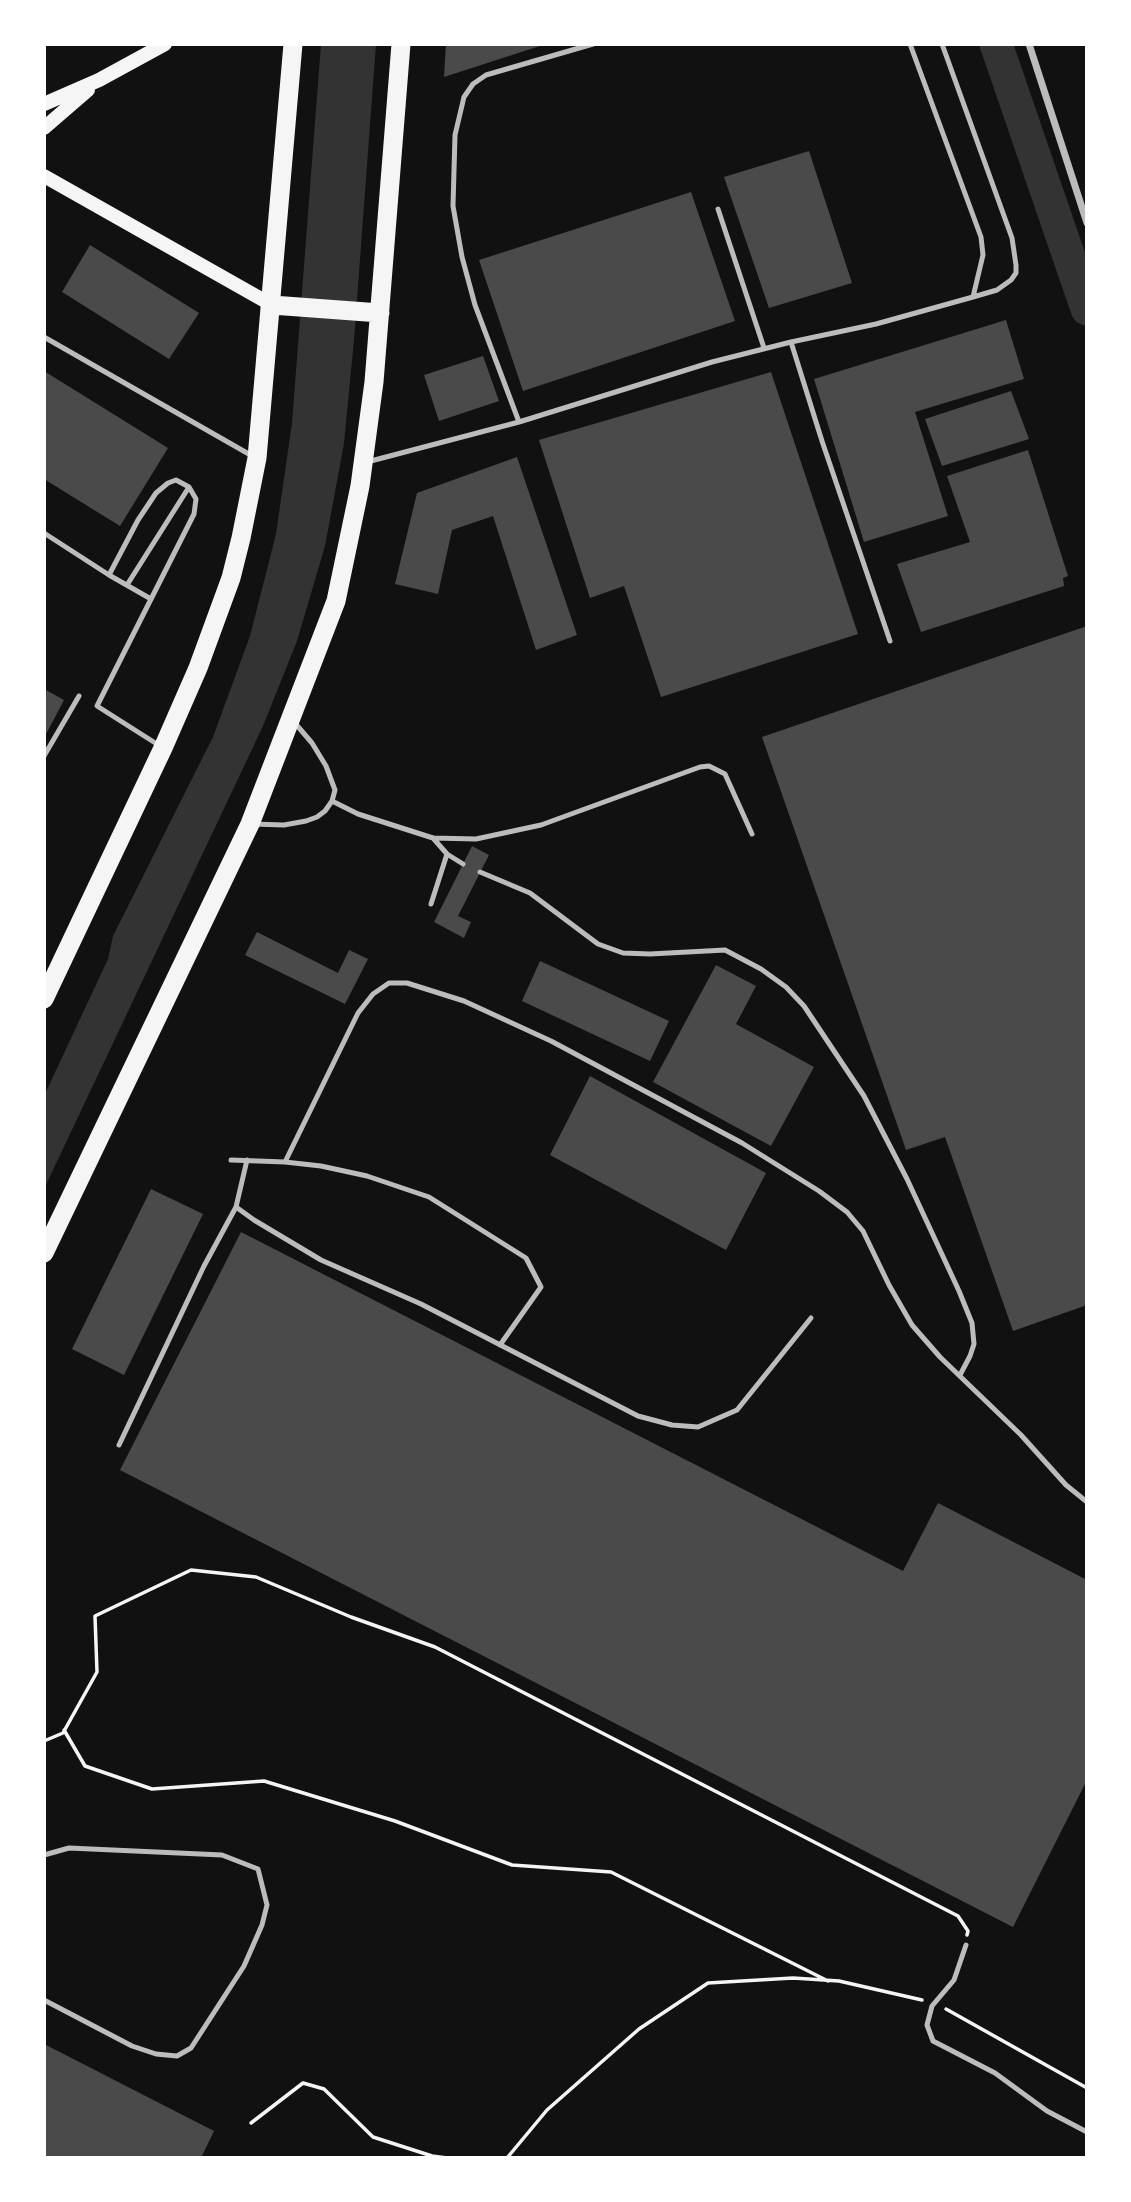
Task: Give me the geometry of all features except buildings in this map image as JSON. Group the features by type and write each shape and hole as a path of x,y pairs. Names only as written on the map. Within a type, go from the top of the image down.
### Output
{"highway":[{"path":"44,999 163,748 198,668 231,578 257,458 293,44"},
{"path":"44,1253 250,824 336,601 364,462 380,313 401,44"},
{"path":"272,305 380,313"}],"main road":[{"path":"44,104 99,80 165,44"},
{"path":"44,128 99,80"},
{"path":"44,176 272,305"}],"street":[{"path":"1028,44 1087,223"}],"lane":[{"path":"519,422 475,305 462,257 453,206 455,135 464,97 472,84 486,75 593,44"},
{"path":"910,44 981,237 983,255 973,297"},
{"path":"364,462 519,422 712,362 876,324 973,297 997,290 1011,280 1016,273 1012,238 942,44"},
{"path":"718,209 764,348"},
{"path":"44,337 257,458"},
{"path":"791,342 890,642"},
{"path":"109,575 156,492 176,480 189,487 196,499 194,514 97,706 163,748"},
{"path":"127,585 189,487"},
{"path":"44,533 151,599"},
{"path":"44,756 79,696"},
{"path":"250,824 284,825 306,821 325,811 332,801 335,790 326,766 312,743 292,720"},
{"path":"332,801 358,814 433,838 477,838 541,825 709,766 725,774 752,834"},
{"path":"433,838 447,854 463,864"},
{"path":"431,904 447,854"},
{"path":"480,872 530,893 598,944 623,953 725,950 761,969 786,987 804,1006 864,1096 907,1179 959,1291 972,1323 974,1344 960,1375"},
{"path":"285,1162 358,1013 373,994 389,984 407,983 464,1001 551,1041 741,1143 819,1191 847,1212 863,1231 912,1325 940,1357 1021,1435 1066,1485 1087,1502"},
{"path":"231,1160 321,1166 367,1176 429,1197 526,1258 541,1287 500,1345"},
{"path":"119,1445 204,1266 236,1207 247,1160"},
{"path":"236,1207 321,1260 421,1304 638,1416 672,1425 698,1427 737,1410 811,1318"},
{"path":"44,1855 69,1848 222,1855 258,1869 267,1905 262,1925 244,1966 191,2048 177,2056 156,2054 132,2046 44,2000"},
{"path":"965,1945 954,1980 935,2003 927,2025 933,2041 995,2073 1047,2111 1087,2132"}],"path":[{"path":"44,1741 64,1730 97,1672 95,1616 191,1570 257,1577 351,1617 435,1647 946,1909 958,1916 968,1931 965,1945"},
{"path":"64,1730 85,1766 152,1789 264,1781 396,1821 512,1865 611,1872 828,1980"},
{"path":"507,2158 547,2110 639,2029 708,1983 793,1978 828,1980 935,2003 1087,2088"},
{"path":"251,2123 303,2083 324,2089 373,2137 432,2156 447,2158"}],"shaded area":[{"path":"321,44 376,44 344,443 325,546 297,641 263,726 44,1189 44,1096 108,959 113,936 213,737 250,636 276,534 292,423"}],"waterway":[{"path":"996,44 1087,309"}]}
